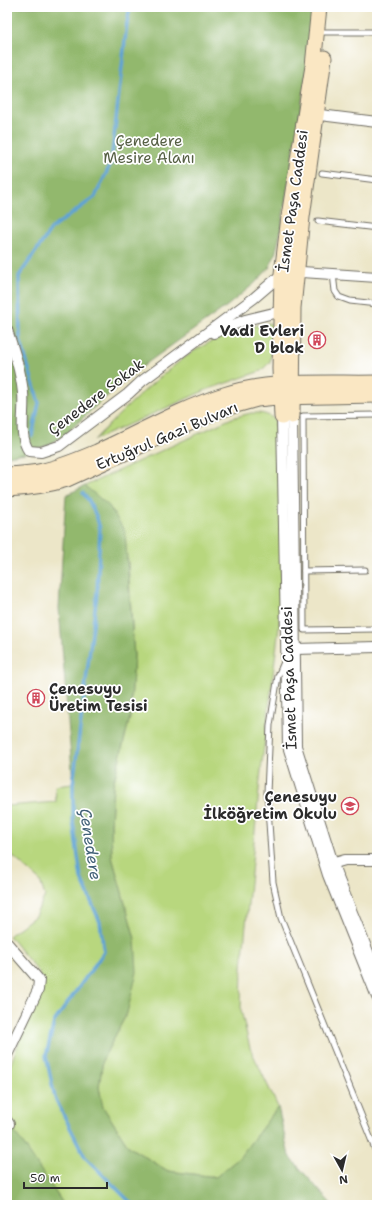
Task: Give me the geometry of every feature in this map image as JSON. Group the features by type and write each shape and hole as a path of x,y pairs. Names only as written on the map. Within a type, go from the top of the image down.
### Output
{"main road":[{"name":"İsmet Paşa Caddesi","path":"320,7 322,32"},
{"name":"İsmet Paşa Caddesi","path":"287,416 287,310 289,273 302,217 311,114 322,32 329,7"},
{"path":"299,377 322,390 287,416 256,393 270,378 287,384 299,377"},
{"name":"Ertuğrul Gazi Bulvarı","path":"7,489 46,485 67,479 214,412 232,406 256,393 287,384 322,390 377,394"},
{"name":"Ertuğrul Gazi Bulvarı","path":"322,390 377,384"},
{"name":"Ertuğrul Gazi Bulvarı","path":"7,475 44,471 68,463 133,436 223,395 256,393"}],"street":[{"path":"311,114 377,122"},
{"path":"289,273 377,277"},
{"name":"Çenedere Sokak","path":"7,330 17,362 24,394 23,421 25,445 29,451 41,452 59,446 128,394 142,381 289,273"},
{"name":"Çenedere Sokak","path":"199,339 245,320 287,310"},
{"name":"İsmet Paşa Caddesi","path":"287,416 291,652 296,746 329,864 377,997"},
{"path":"291,652 377,647"},
{"path":"329,864 345,860 377,860"},
{"name":"İsmet Paşa Caddesi","path":"329,864 377,974"},
{"path":"7,943 39,980 38,990 7,1055"}],"lane":[{"path":"322,32 377,32"},
{"path":"322,173 377,180"},
{"path":"318,221 377,228"},
{"path":"333,274 335,291 339,298 350,301 377,304"},
{"path":"377,415 303,416 304,630 377,629"},
{"path":"304,571 365,570"},
{"path":"291,652 278,676 270,725 267,793 273,882 281,918 377,1154"}],"green space":[{"name":"Çenedere Mesire Alanı","path":"7,7 314,7 308,65 280,234 275,255 269,268 255,283 227,306 147,363 100,402 66,434 48,445 25,453 7,456"},
{"path":"268,323 274,325 274,341 270,362 261,371 206,390 94,440 142,393 194,351 230,334 249,327"},
{"path":"251,413 261,413 275,420 275,443 280,457 282,568 279,627 260,779 242,967 241,1010 250,1048 278,1107 239,1158 216,1177 168,1171 129,1147 103,1107 99,1087 103,1059 127,1013 135,939 112,857 111,824 113,785 130,717 134,656 128,560 85,486 232,418"},
{"path":"85,486 109,506 125,531 134,656 130,717 113,785 111,824 112,857 135,939 137,972 127,1013 103,1059 99,1087 103,1107 129,1147 168,1171 216,1177 239,1158 278,1107 289,1156 332,1205 133,1205 85,1157 55,1098 46,1056 54,1022 104,952 100,922 81,878 73,821 73,784 59,608 66,495"},
{"path":"73,784 73,821 81,878 100,922 104,952 54,1022 85,1157 133,1205 64,1205 7,1122 7,1074 38,990 40,974 9,936 35,916 45,896 40,881 7,851 7,806 56,802 55,786"},
{"path":"7,1122 22,1142 64,1205 7,1205"}],"waterway":[{"path":"32,436 39,403 20,339 19,276 52,228 95,197 111,163 130,7"},
{"name":"Çenedere","path":"83,493 89,501 97,518 100,529 97,593 73,784 73,821 81,878 100,922 104,952 54,1022 46,1056 55,1098 85,1157 133,1205"}],"place":[{"name":"Vadi Evleri D blok","path":"317,340"},
{"name":"Çenesuyu Üretim Tesisi","path":"36,698"},
{"name":"Çenesuyu İlköğretim Okulu","path":"350,806"}]}
